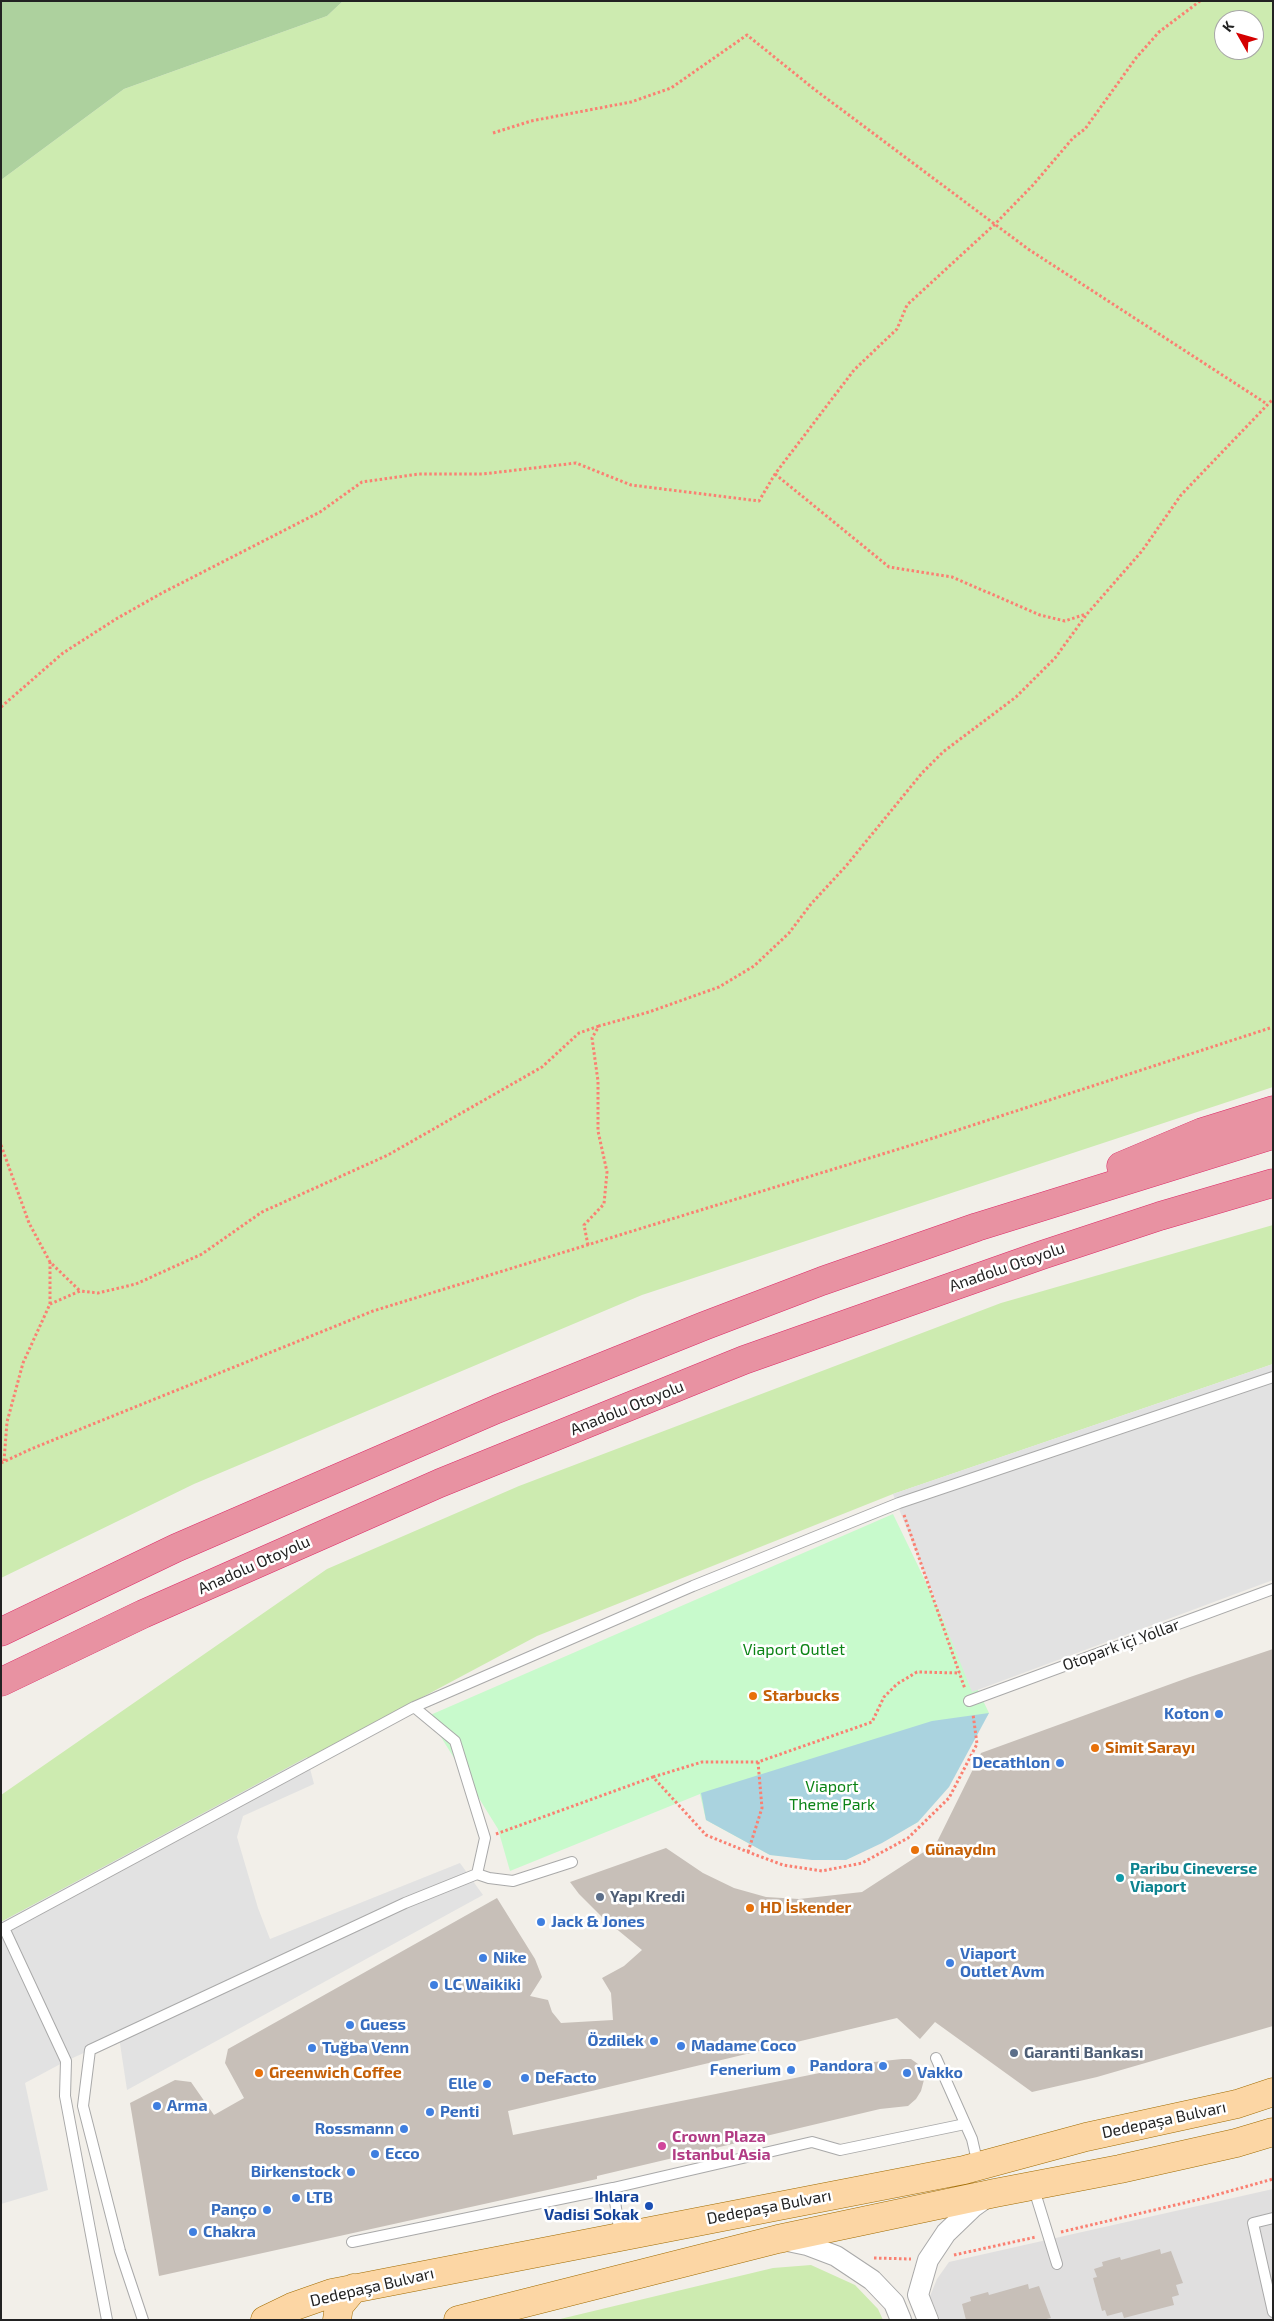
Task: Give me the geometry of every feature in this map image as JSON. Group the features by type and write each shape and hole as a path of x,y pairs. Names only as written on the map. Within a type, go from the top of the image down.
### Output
{"highway":[{"path":"977,1227 1202,1132 1273,1110"},
{"path":"1,1632 176,1548 497,1408 740,1312 977,1227 1273,1135"},
{"name":"Anadolu Otoyolu","path":"1,1682 143,1614 440,1483 744,1360 1042,1255 1160,1216 1273,1183"}],"main road":[{"name":"Dedepaşa Bulvarı","path":"275,2318 292,2307 332,2293 354,2288 979,2166 1086,2137 1237,2104 1273,2092"},
{"name":"Dedepaşa Bulvarı","path":"458,2320 778,2240 995,2192 1236,2143 1273,2132"},
{"path":"337,2320 340,2306 354,2288"}],"street":[{"path":"928,2320 918,2296 928,2260 946,2233 973,2207 995,2192"},
{"path":"778,2240 807,2246 844,2261 872,2280 894,2303 901,2320"}],"lane":[{"path":"107,2320 64,2096 66,2061 4,1928 414,1707 693,1586 899,1503 1273,1377"},
{"name":"Otopark içi Yollar","path":"969,1700 1273,1589"},
{"path":"414,1707 455,1741 485,1838 477,1874"},
{"path":"143,2320 120,2251 84,2106 90,2050 405,1904 477,1874 489,1878 513,1880 572,1862"},
{"path":"936,2058 972,2139 979,2166"},
{"path":"352,2242 613,2188 812,2142 840,2150 965,2124"},
{"path":"1032,2185 1058,2264"},
{"path":"613,2188 620,2236"},
{"path":"1273,2218 1253,2223 1273,2312"}],"path":[{"path":"1,706 63,653 116,619 162,593 320,512 362,482 419,474 483,474 576,463 631,485 759,500 775,474 854,370 897,329 907,305 995,224 1033,185 1073,138 1085,129 1136,58 1159,32 1200,1"},
{"path":"493,133 531,122 630,102 671,88 747,35 814,89 1044,259 1266,404"},
{"path":"50,1304 80,1291 98,1293 136,1284 202,1254 262,1212 388,1155 542,1067 579,1033 649,1012 719,987 754,966 789,933 811,904 846,866 922,773 944,752 1016,697 1055,658 1087,614 1142,551 1181,495 1266,404 1273,399"},
{"path":"775,474 889,567 952,577 1040,615 1065,621 1087,614"},
{"path":"588,1245 584,1226 604,1204 607,1172 598,1131 598,1081 592,1038 599,1026"},
{"path":"2,1462 373,1311 915,1144 1273,1027"},
{"path":"1,1145 29,1223 50,1262 80,1291"},
{"path":"2,1462 7,1422 23,1363 50,1304 50,1262"},
{"path":"653,1777 706,1834 783,1865 822,1870 862,1863 908,1838 949,1798 977,1744 969,1700 899,1503"},
{"path":"485,1838 653,1777 702,1762 758,1762 872,1722 884,1697 897,1684 917,1672 960,1673"},
{"path":"748,1852 762,1808 758,1762"},
{"path":"873,2258 928,2260 1048,2235 1205,2198 1273,2179"}],"shaded area":[{"path":"1273,1364 1273,1580 972,1692 893,1494"},
{"path":"307,1757 314,1784 243,1816 237,1837 258,1908 270,1939 460,1863 483,1895 127,2090 119,2037 66,2061 25,2083 48,2190 1,2204 1,1922"},
{"path":"1273,2189 1273,2320 940,2320 930,2296 937,2279 949,2262"}],"green space":[{"path":"1,1 343,1 327,16 124,89 1,180"},
{"path":"343,1 1273,1 1273,1087 642,1295 194,1484 1,1578 1,180 124,89 327,16"},
{"path":"1273,1225 1273,1364 893,1494 537,1636 1,1922 1,1795 327,1569 519,1486 1001,1303"},
{"name":"Viaport Outlet","path":"893,1514 989,1713 918,1822 846,1860 770,1855 706,1820 700,1794 510,1871 498,1829 428,1716"},
{"path":"811,2265 855,2285 878,2309 883,2320 556,2320 773,2268"}],"water":[{"name":"Viaport Theme Park","path":"989,1713 949,1787 918,1822 882,1843 846,1860 812,1860 770,1855 706,1820 701,1793 932,1721"}],"building":[{"name":"Viaport Outlet Avm","path":"1273,1649 1273,2026 1097,2077 1032,2092 935,2022 920,2039 897,2018 508,2111 513,2135 874,2062 911,2059 918,2064 925,2076 921,2091 908,2106 880,2109 597,2176 597,2179 159,2276 130,2103 175,2080 191,2082 214,2115 244,2098 225,2063 228,2049 497,1898 535,1959 542,1977 530,1996 548,2000 552,2012 561,2023 613,2020 611,1993 602,1978 624,1966 642,1950 602,1917 570,1882 666,1848 703,1873 734,1888 766,1897 799,1899 862,1892 936,1844 981,1753"},
{"path":"1160,2249 1161,2254 1171,2251 1183,2283 1176,2285 1179,2295 1172,2297 1174,2305 1124,2318 1122,2312 1107,2316 1105,2310 1102,2311 1093,2278 1097,2277 1094,2269 1103,2266 1102,2262 1120,2257 1121,2260"},
{"path":"1028,2284 1029,2289 1039,2286 1051,2318 1042,2320 966,2320 962,2304 971,2301 970,2297 988,2292 989,2295"}],"place":[{"name":"Starbucks","path":"753,1696"},
{"name":"Koton","path":"1219,1714"},
{"name":"Simit Sarayı","path":"1095,1748"},
{"name":"Decathlon","path":"1060,1763"},
{"name":"Günaydın","path":"915,1850"},
{"name":"Paribu Cineverse Viaport","path":"1120,1878"},
{"name":"Yapı Kredi","path":"600,1897"},
{"name":"HD İskender","path":"750,1908"},
{"name":"Jack & Jones","path":"541,1922"},
{"name":"Nike","path":"483,1958"},
{"name":"Viaport Outlet Avm","path":"950,1963"},
{"name":"LC Waikiki","path":"434,1985"},
{"name":"Guess","path":"350,2025"},
{"name":"Özdilek","path":"654,2041"},
{"name":"Madame Coco","path":"681,2046"},
{"name":"Tuğba Venn","path":"312,2048"},
{"name":"Garanti Bankası","path":"1014,2053"},
{"name":"Pandora","path":"883,2066"},
{"name":"Fenerium","path":"791,2070"},
{"name":"Greenwich Coffee","path":"259,2073"},
{"name":"Vakko","path":"907,2073"},
{"name":"DeFacto","path":"525,2078"},
{"name":"Elle","path":"487,2084"},
{"name":"Arma","path":"157,2106"},
{"name":"Penti","path":"430,2112"},
{"name":"Rossmann","path":"404,2129"},
{"name":"Crown Plaza Istanbul Asia","path":"662,2146"},
{"name":"Ecco","path":"375,2154"},
{"name":"Birkenstock","path":"351,2172"},
{"name":"LTB","path":"296,2198"},
{"name":"Ihlara Vadisi Sokak","path":"649,2206"},
{"name":"Panço","path":"267,2210"},
{"name":"Chakra","path":"193,2232"}]}
